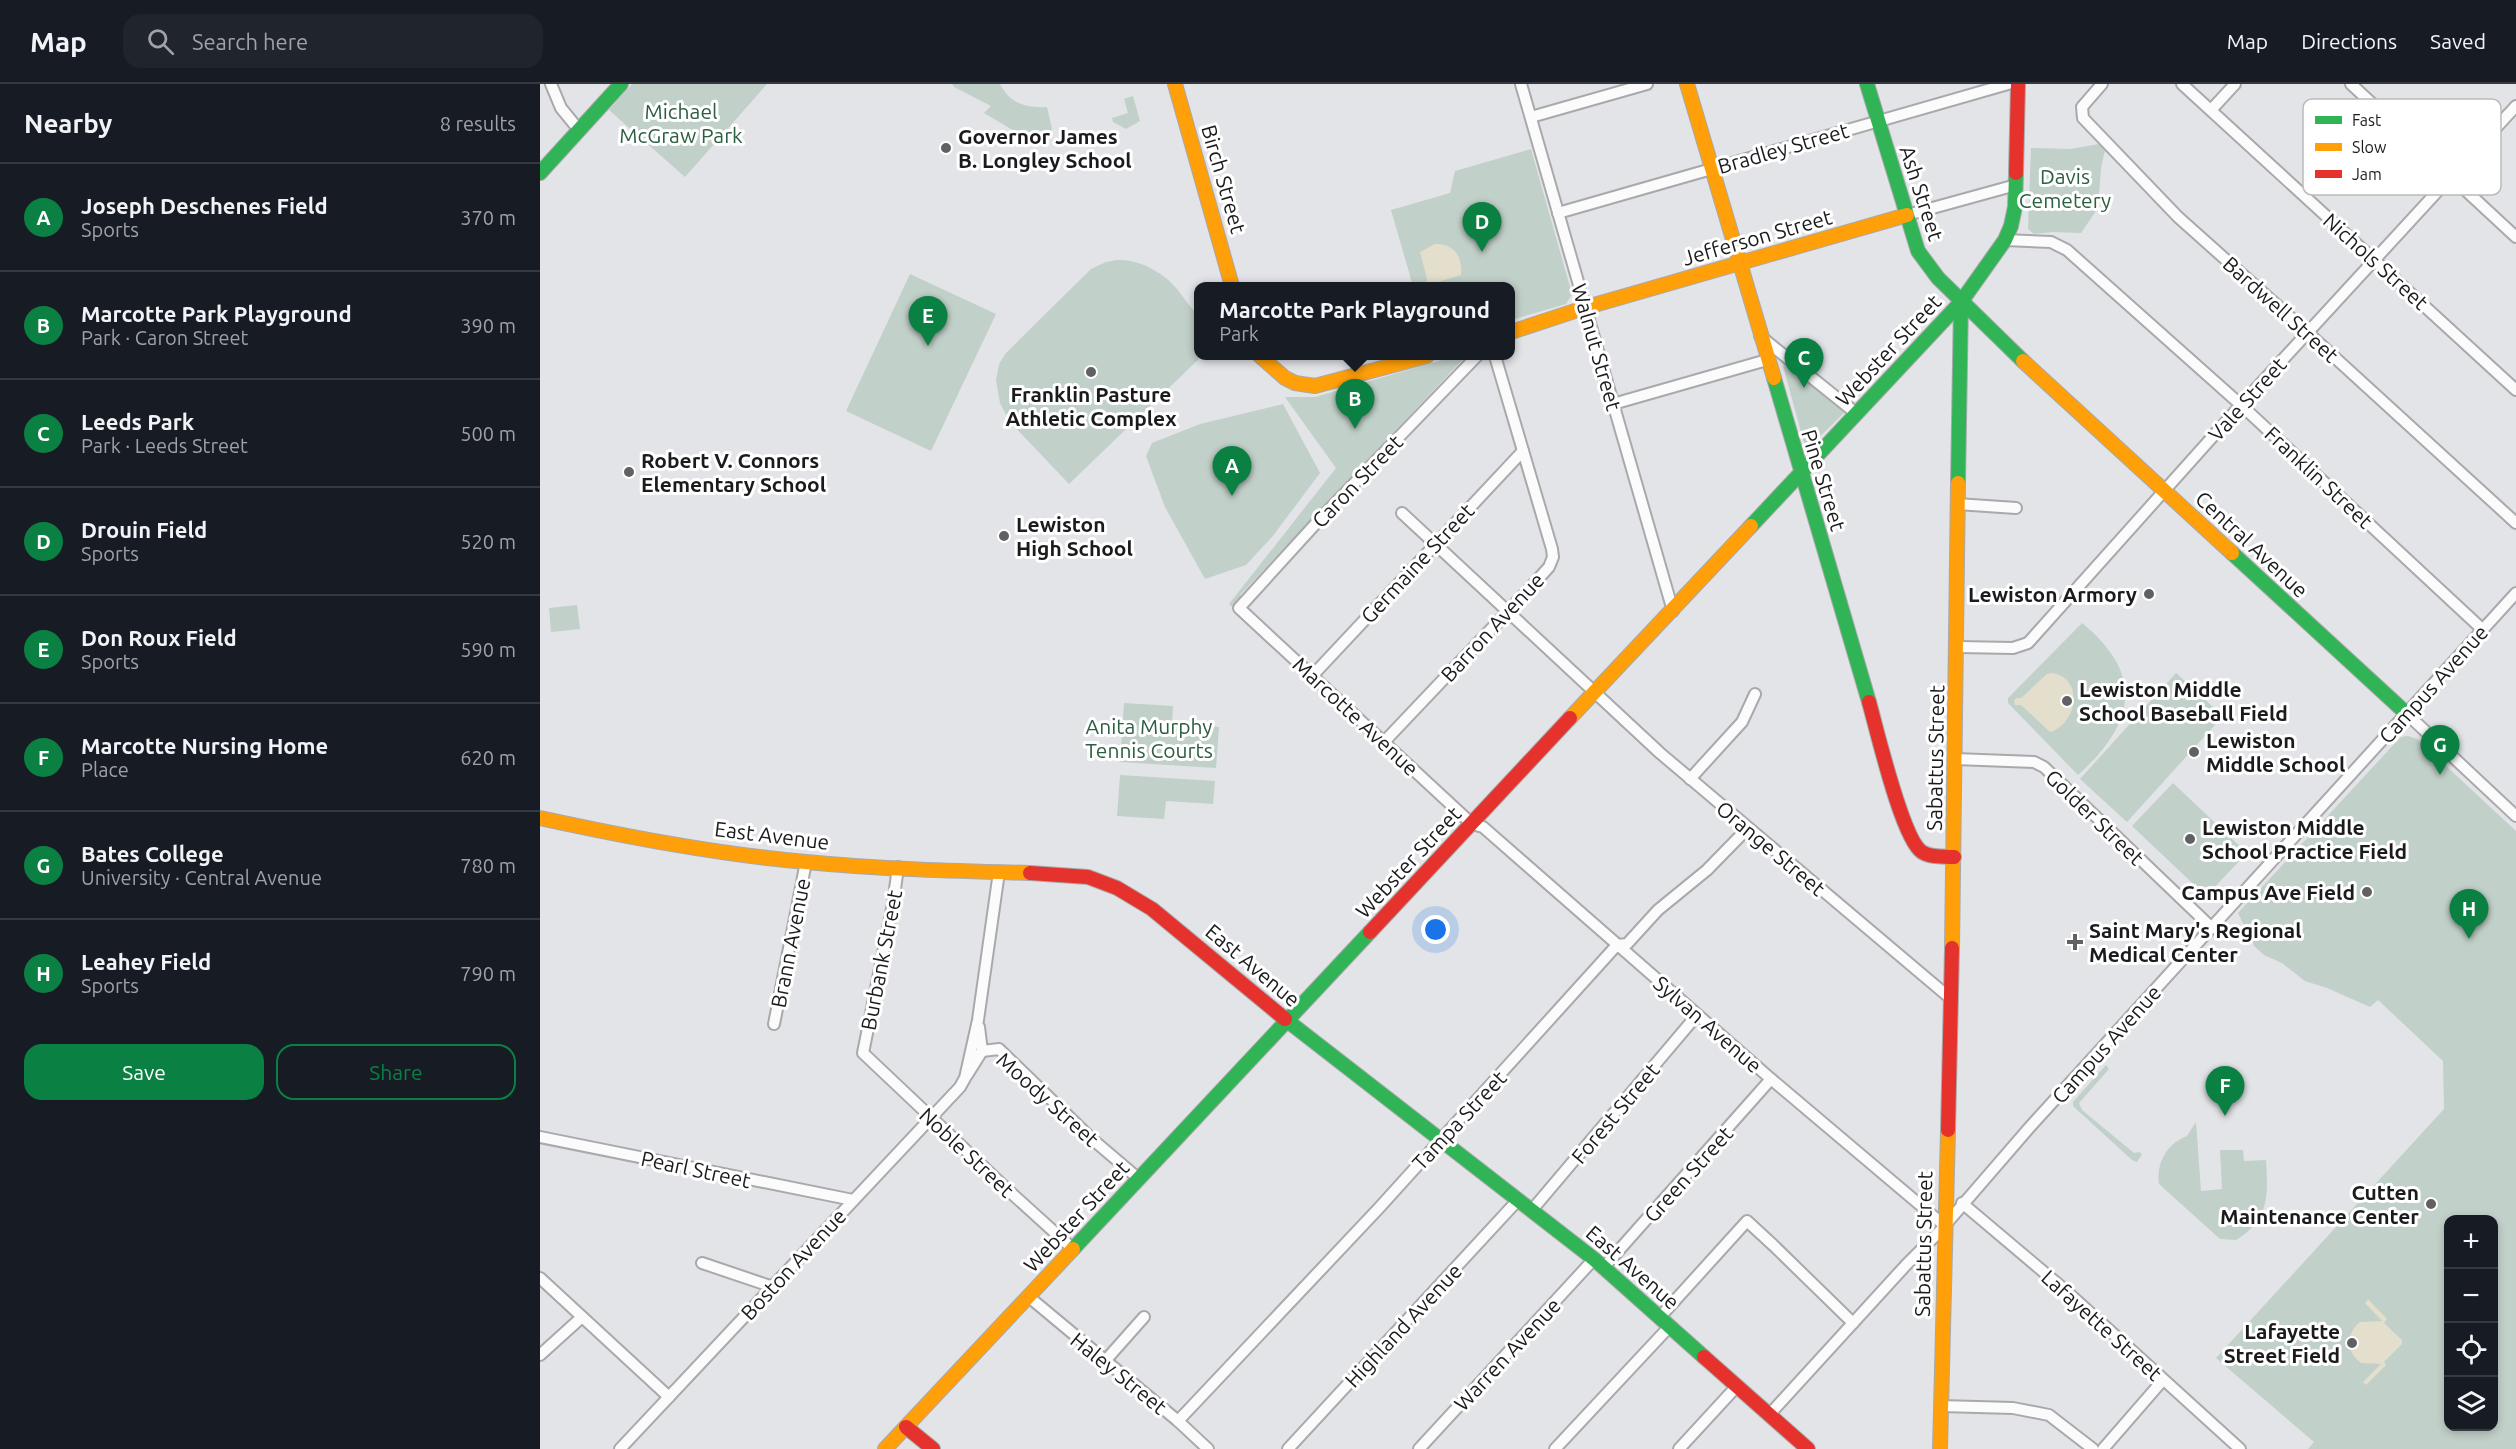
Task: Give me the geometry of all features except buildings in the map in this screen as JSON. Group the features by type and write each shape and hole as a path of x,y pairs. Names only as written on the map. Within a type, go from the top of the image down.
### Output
{"main road":[{"path":"540,173 621,84"},
{"name":"Birch Street","path":"1174,84 1231,282"},
{"name":"Pine Street","path":"1687,84 1900,809 1911,839 1919,850 1926,855 1954,857"},
{"name":"Ash Street","path":"1867,84 1921,258 1961,302"},
{"path":"1961,302 2005,240 2011,226 2016,185 2018,84"},
{"name":"Jefferson Street","path":"1515,331 1587,307 1907,215"},
{"name":"Webster Street","path":"885,1449 1961,302"},
{"name":"Central Avenue","path":"1961,302 2407,714"},
{"name":"Sabattus Street","path":"1940,1449 1958,647 1957,504 1961,302"},
{"path":"1265,360 1294,383 1315,386 1412,360"},
{"name":"East Avenue","path":"540,818 632,837 754,856 806,862 1059,874 1088,877 1117,888 1152,909 1287,1021 1599,1263 1806,1448"},
{"path":"906,1427 933,1449"}],"street":[{"path":"551,84 561,108 579,130"},
{"name":"Walnut Street","path":"1521,84 1673,611"},
{"path":"1531,117 1647,84"},
{"name":"Bradley Street","path":"1558,213 2008,84"},
{"name":"Bardwell Street","path":"2102,84 2082,107 2083,118 2178,217 2516,523"},
{"name":"Nichols Street","path":"2182,84 2303,195"},
{"path":"2211,110 2235,84"},
{"path":"2350,84 2366,99"},
{"name":"Vale Street","path":"2501,122 2516,106"},
{"name":"Jefferson Street","path":"1907,215 2016,185"},
{"name":"Nichols Street","path":"2303,195 2516,390"},
{"name":"Vale Street","path":"1958,647 2013,648 2028,643 2432,195"},
{"path":"2470,195 2516,237"},
{"name":"Franklin Street","path":"2005,240 2051,242 2060,246 2241,405 2482,629"},
{"path":"1760,335 1857,414"},
{"name":"Caron Street","path":"1239,608 1320,519 1473,360"},
{"name":"Barron Avenue","path":"1383,743 1549,567 1552,557 1496,360"},
{"path":"1613,404 1767,360"},
{"name":"Germaine Street","path":"1313,675 1523,452"},
{"path":"1957,504 2016,508"},
{"name":"Orange Street","path":"1402,513 1595,694 1690,779 1950,998"},
{"name":"Campus Avenue","path":"1769,1415 1906,1264 1945,1226 1962,1203 2516,592"},
{"name":"Marcotte Avenue","path":"1239,608 1472,824"},
{"path":"1690,779 1742,722 1755,694"},
{"name":"Central Avenue","path":"2407,714 2516,816"},
{"name":"Golder Street","path":"1955,759 2034,762 2044,766 2212,928"},
{"name":"Sylvan Avenue","path":"1472,824 1483,827 1771,1080 1945,1226"},
{"name":"Tampa Street","path":"1178,1421 1441,1140 1617,945 1627,944 1658,910 1707,870 1747,829"},
{"name":"Brann Avenue","path":"774,1024 806,862"},
{"name":"Burbank Street","path":"863,1053 893,904 898,867"},
{"name":"Boston Avenue","path":"965,1078 978,1020 999,872"},
{"name":"Forest Street","path":"1532,1210 1697,1015"},
{"name":"Boston Avenue","path":"621,1449 931,1118 965,1078 982,1051 978,1020"},
{"name":"Moody Street","path":"982,1051 999,1049 1092,1139 1138,1179"},
{"name":"Noble Street","path":"863,1053 1073,1249"},
{"name":"Green Street","path":"1599,1263 1771,1080"},
{"name":"Pearl Street","path":"540,1137 853,1200"},
{"name":"Highland Avenue","path":"1288,1449 1518,1200"},
{"name":"Lafayette Street","path":"1962,1203 2065,1290 2234,1447"},
{"path":"1555,1449 1665,1322 1747,1221 1853,1323"},
{"path":"702,1263 773,1287"},
{"name":"Warren Avenue","path":"1419,1449 1599,1263"},
{"path":"540,1278 669,1397"},
{"name":"Haley Street","path":"1029,1297 1178,1421 1208,1449"},
{"path":"540,1355 582,1317"},
{"path":"1105,1361 1144,1317"},
{"path":"2103,1449 2163,1380"},
{"path":"1679,1449 1737,1386"},
{"path":"1941,1406 2013,1408 2049,1415 2093,1449"}],"green space":[{"name":"Michael McGraw Park","path":"632,84 767,84 685,177 609,110"},
{"path":"952,84 1000,84 1013,100 1019,103 1032,107 1047,107 1052,129 1043,148 984,113 991,106"},
{"path":"1133,96 1140,121 1126,129 1113,122 1112,118 1128,113 1124,99"},
{"name":"Davis Cemetery","path":"2099,144 2105,150 2101,168 2098,208 2081,233 2034,234 2028,229 2031,148 2070,149"},
{"path":"1531,149 1572,294 1566,304 1515,319 1515,282 1412,282 1391,210 1450,193 1455,171"},
{"name":"Franklin Pasture Athletic Complex","path":"1125,260 1142,264 1165,277 1177,289 1194,310 1194,360 1198,360 1069,484 1010,422 1000,403 996,380 999,364 1006,353 1091,269 1106,262"},
{"path":"910,274 996,314 931,451 846,411"},
{"path":"1442,360 1462,360 1240,595 1242,597 1232,607 1229,604 1336,468 1285,397 1315,397"},
{"path":"1789,364 1846,411 1806,450 1783,366"},
{"path":"1283,404 1320,473 1272,537 1246,565 1205,579 1165,507 1146,456 1152,443 1200,424"},
{"path":"577,605 580,629 551,632 549,608"},
{"name":"Lewiston Middle School Baseball Field","path":"2082,623 2102,642 2116,662 2124,681 2125,700 2121,719 2111,737 2097,756 2078,775 2008,703 2008,698"},
{"path":"2176,673 2223,716 2127,822 2080,779"},
{"name":"Anita Murphy Tennis Courts","path":"1124,703 1173,706 1172,724 1219,727 1216,768 1120,762"},
{"path":"2408,736 2417,739 2516,831 2516,1449 2308,1449 2314,1442 2216,1358 2444,1109 2443,1061 2378,1000 2370,1007 2305,981 2282,963 2264,955 2254,946 2238,913 2401,737"},
{"name":"Anita Murphy Tennis Courts","path":"1120,775 1215,781 1213,804 1166,801 1164,819 1117,816"},
{"name":"Lewiston Middle School Practice Field","path":"2173,783 2247,853 2206,896 2132,826"},
{"path":"2106,1065 2109,1069 2079,1103 2082,1110 2134,1153 2142,1154 2137,1162 2073,1106 2073,1102"},
{"path":"2196,1122 2201,1191 2222,1189 2220,1150 2243,1150 2244,1161 2266,1160 2266,1195 2261,1215 2247,1232 2236,1240 2220,1239 2159,1184 2159,1168 2165,1154 2174,1143 2187,1136"}],"sand":[{"path":"1435,244 1447,246 1459,257 1461,275 1438,282 1426,282 1420,252"},
{"path":"2052,673 2069,683 2074,701 2066,720 2050,732 2021,705 2015,705 2014,701 2016,698 2021,698 2047,674"},
{"path":"2368,1299 2387,1319 2384,1323 2402,1340 2402,1344 2384,1362 2386,1365 2366,1385 2363,1382 2381,1364 2361,1363 2352,1354 2349,1343 2352,1332 2360,1322 2382,1321 2365,1303"}],"traffic: fast":[{"path":"540,173 621,84"},
{"path":"1867,84 1918,251 1938,278 2023,361"},
{"path":"1958,483 1961,302 2005,240 2011,226 2015,207 2016,173"},
{"path":"1751,526 1961,302"},
{"path":"1774,378 1869,702"},
{"path":"2232,553 2407,714"},
{"path":"1073,1249 1370,932"},
{"path":"1285,1019 1594,1259 1704,1357"}],"traffic: slow":[{"path":"1175,84 1231,282"},
{"path":"1687,84 1774,378"},
{"path":"1515,331 1587,307 1907,215"},
{"path":"1265,360 1285,378 1295,383 1315,386 1412,360"},
{"path":"2023,361 2232,553"},
{"path":"1952,948 1958,483"},
{"path":"1570,718 1751,526"},
{"path":"540,818 672,844 772,859 890,868 1030,873"},
{"path":"1940,1449 1948,1130"},
{"path":"885,1449 1073,1249"}],"traffic: jam":[{"path":"2016,173 2018,84"},
{"path":"1869,702 1899,806 1914,843 1926,854 1954,857"},
{"path":"1370,932 1570,718"},
{"path":"1030,873 1088,877 1117,888 1152,909 1285,1019"},
{"path":"1948,1130 1952,948"},
{"path":"1704,1357 1808,1449"},
{"path":"906,1427 933,1449"}],"place":[{"name":"Governor James B. Longley School","path":"946,148"},
{"name":"Drouin Field","path":"1482,252"},
{"name":"Don Roux Field","path":"928,346"},
{"name":"Franklin Pasture Athletic Complex","path":"1091,372"},
{"name":"Leeds Park","path":"1804,388"},
{"name":"Marcotte Park Playground","path":"1355,429"},
{"name":"Robert V. Connors Elementary School","path":"629,472"},
{"name":"Joseph Deschenes Field","path":"1232,496"},
{"name":"Lewiston High School","path":"1004,536"},
{"name":"Lewiston Armory","path":"2149,594"},
{"name":"Lewiston Middle School Baseball Field","path":"2067,701"},
{"name":"Lewiston Middle School","path":"2194,752"},
{"name":"Bates College","path":"2440,775"},
{"name":"Lewiston Middle School Practice Field","path":"2190,839"},
{"name":"Campus Ave Field","path":"2367,892"},
{"name":"Leahey Field","path":"2469,939"},
{"name":"Saint Mary's Regional Medical Center","path":"2075,942"},
{"name":"Marcotte Nursing Home","path":"2225,1116"},
{"name":"Cutten Maintenance Center","path":"2431,1204"},
{"name":"Lafayette Street Field","path":"2352,1343"}]}
